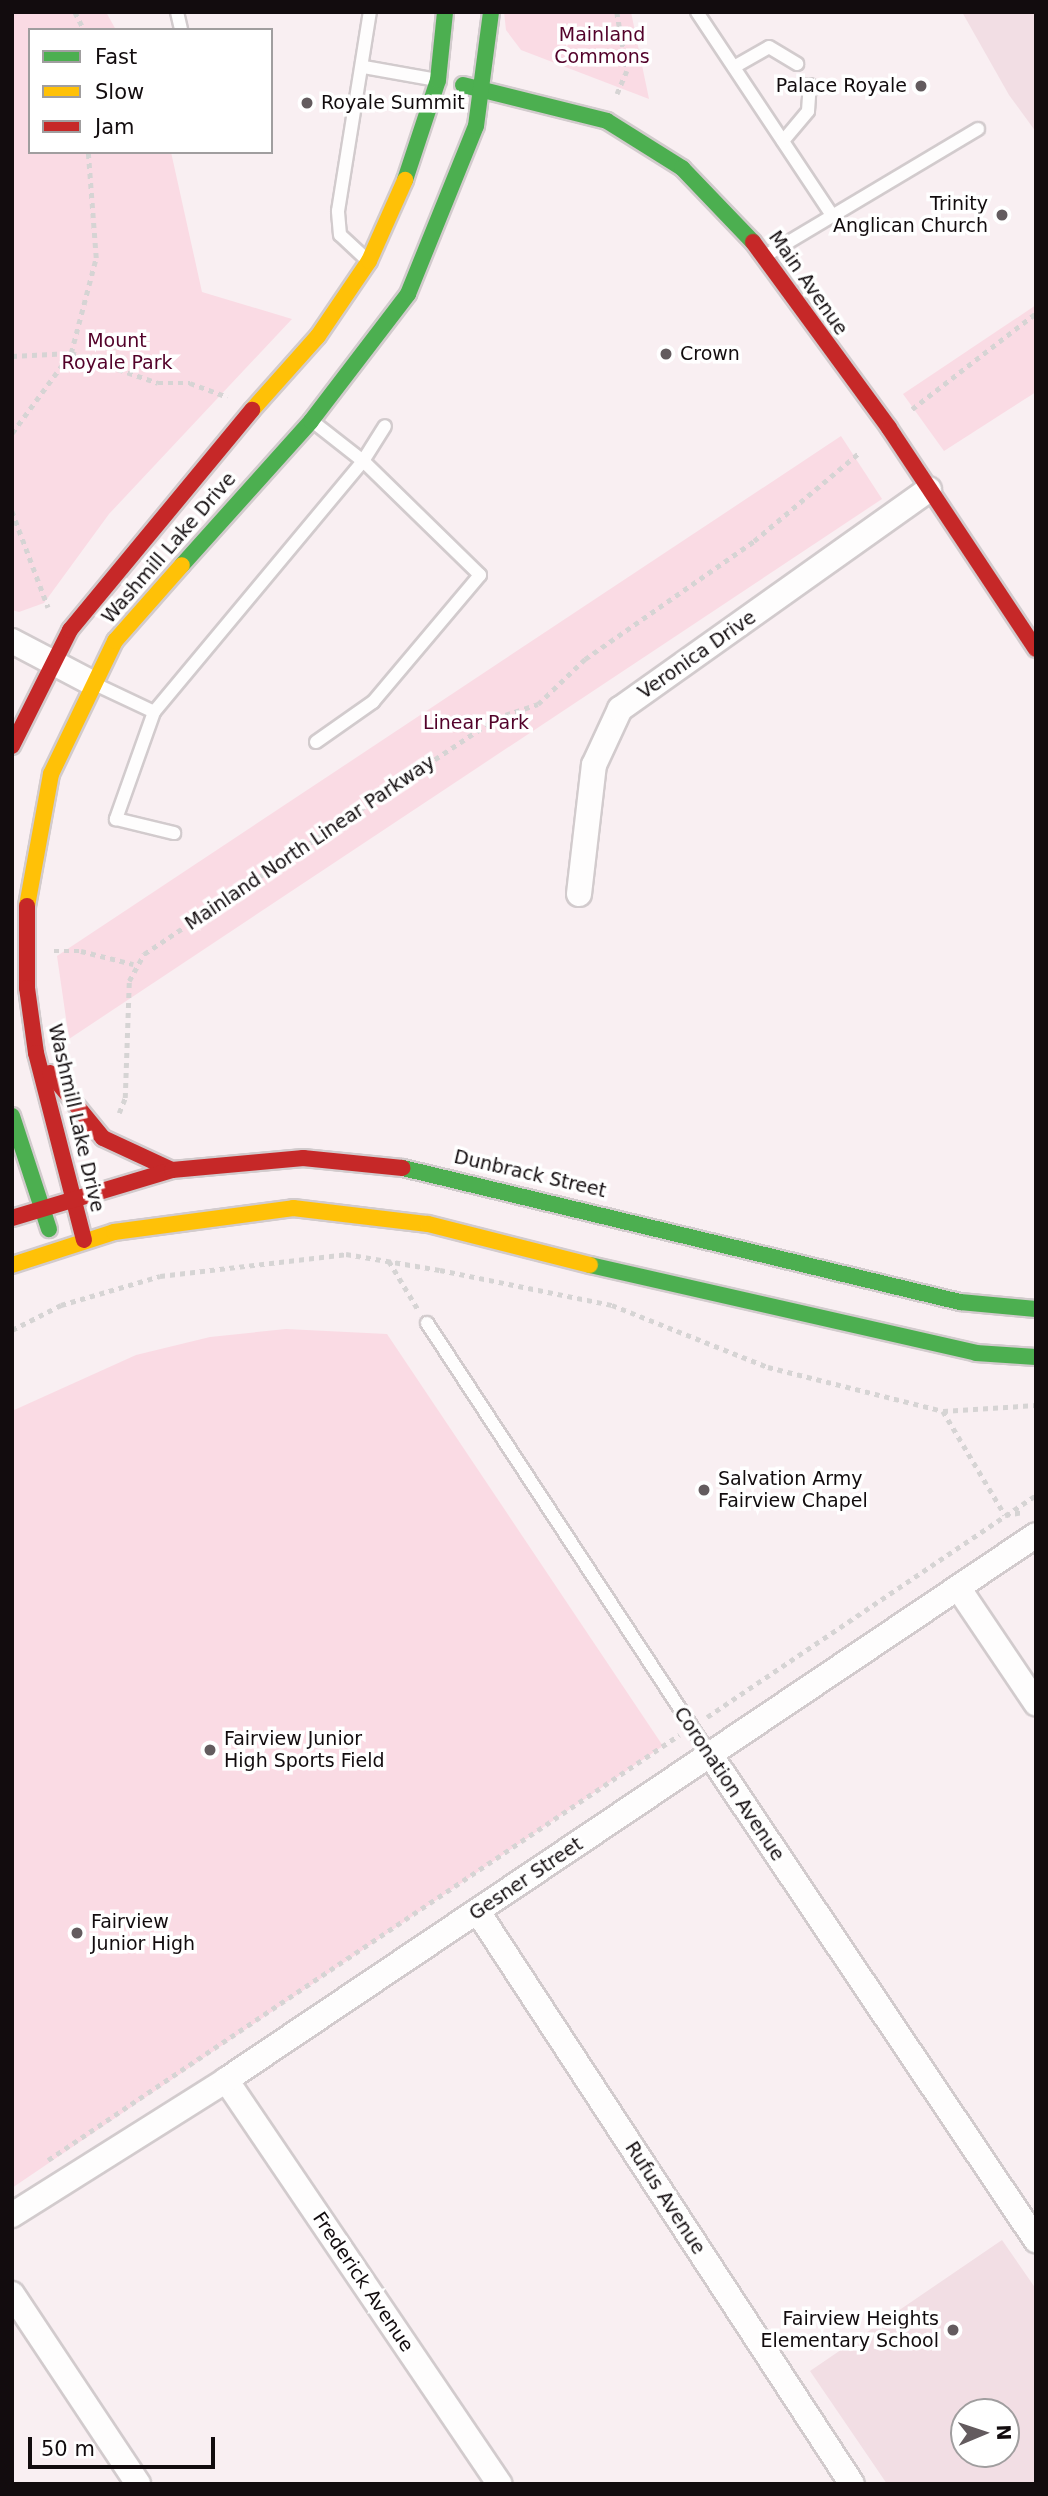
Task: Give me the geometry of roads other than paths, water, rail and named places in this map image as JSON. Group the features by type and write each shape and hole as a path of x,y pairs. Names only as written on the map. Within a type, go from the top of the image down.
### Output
{"street":[{"name":"Washmill Lake Drive","path":"12,746 51,660 116,569 318,336 369,261 404,191 438,80 445,12"},
{"name":"Washmill Lake Drive","path":"84,1240 36,1053 24,940 33,837 55,762 90,682 146,601 312,421 408,294 464,165 484,88 491,12"},
{"name":"Main Avenue","path":"438,80 484,88 607,121 682,168 733,215 765,256 929,489 1036,649"},
{"name":"Veronica Drive","path":"579,894 594,765 620,709 929,489"},
{"path":"12,641 90,682"},
{"path":"36,1053 79,1117 103,1138 172,1170"},
{"path":"12,1116 55,1249"},
{"name":"Dunbrack Street","path":"12,1218 71,1196 172,1170 303,1158 379,1164 960,1301 1036,1309"},
{"path":"12,1265 84,1240 293,1208 428,1224 762,1308 976,1353 1036,1357"},
{"name":"Gesner Street","path":"12,2215 226,2080 1036,1535"},
{"path":"959,1589 1036,1703"},
{"name":"Coronation Avenue","path":"709,1754 1036,2240"},
{"name":"Rufus Avenue","path":"478,1912 852,2484"},
{"name":"Frederick Avenue","path":"226,2080 500,2484"},
{"path":"12,2294 138,2484"}],"lane":[{"path":"369,261 340,235 338,211 364,67 370,12"},
{"path":"697,12 830,212"},
{"path":"734,67 769,47 797,64"},
{"path":"364,67 438,80"},
{"path":"783,141 808,111 810,85"},
{"path":"765,256 830,212 978,129"},
{"path":"312,421 363,460 480,575 373,702 316,743"},
{"path":"174,833 116,819 154,712 363,460 385,426"},
{"path":"90,682 154,712"},
{"name":"Coronation Avenue","path":"427,1324 709,1754"}],"place":[{"name":"Palace Royale","path":"921,86"},
{"name":"Royale Summit","path":"307,103"},
{"name":"Trinity Anglican Church","path":"1002,215"},
{"name":"Crown","path":"666,354"},
{"name":"Salvation Army Fairview Chapel","path":"704,1490"},
{"name":"Fairview Junior High Sports Field","path":"210,1750"},
{"name":"Fairview Junior High","path":"77,1933"},
{"name":"Fairview Heights Elementary School","path":"953,2330"}],"park label":[{"name":"Mainland Commons","path":"602,46"},
{"name":"Mount Royale Park","path":"117,352"},
{"name":"Linear Park","path":"476,723"}]}
